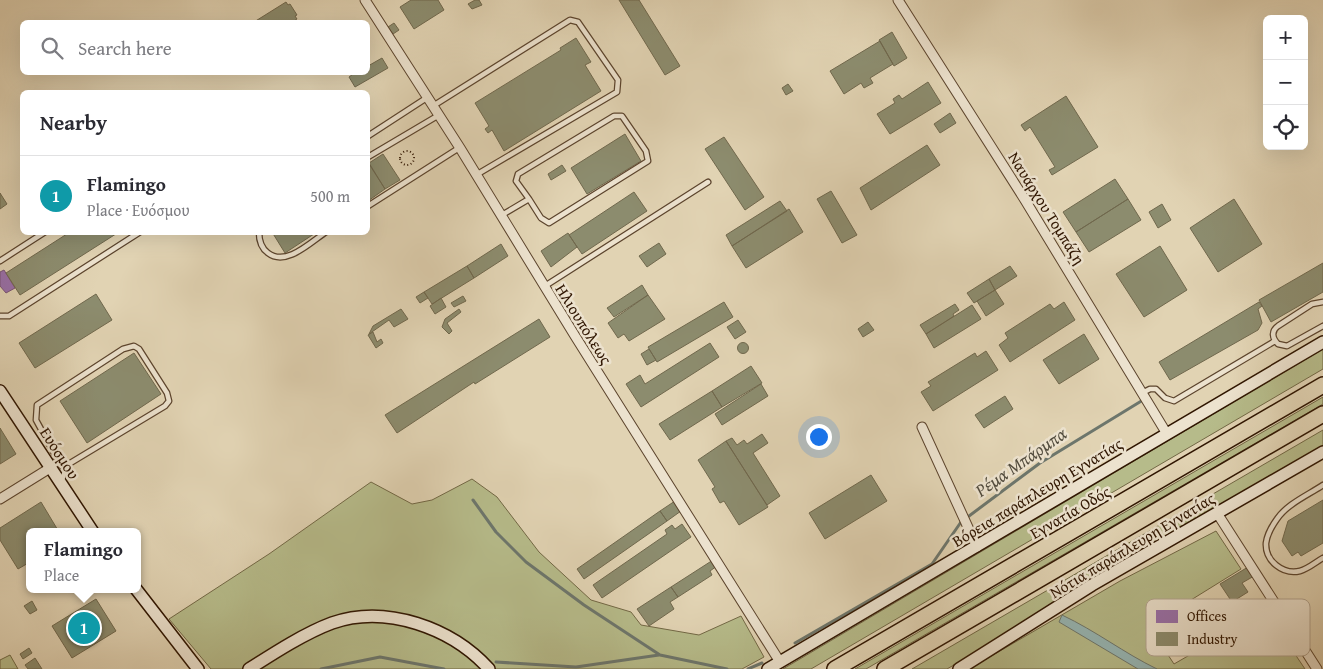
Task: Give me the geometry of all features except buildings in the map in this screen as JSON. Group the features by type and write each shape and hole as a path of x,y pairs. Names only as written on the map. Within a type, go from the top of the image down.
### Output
{"highway":[{"name":"Εγνατία Οδός","path":"835,669 1323,385"},
{"path":"885,669 1323,414"}],"street":[{"name":"Ηλιουπόλεως","path":"365,0 460,148 544,287 780,662"},
{"name":"Ναυάρχου Τομπάζη","path":"898,0 1025,200 1167,434"},
{"name":"Βόρεια παράπλευρη Εγνατίας","path":"768,669 1323,342"},
{"name":"Ευόσμου","path":"0,391 90,528"},
{"path":"922,427 977,547"},
{"name":"Νότια παράπλευρη Εγνατίας","path":"959,669 1092,585 1323,452"},
{"path":"0,499 50,468"},
{"path":"1217,513 1272,599"},
{"path":"139,593 198,669"},
{"path":"249,669 334,623 366,618 397,618 432,629 456,642 489,669"},
{"path":"265,669 278,653"},
{"path":"1309,656 1317,669"}],"lane":[{"path":"433,106 570,20 578,22 618,80 617,92 476,175"},
{"path":"370,135 428,97"},
{"path":"370,156 439,115"},
{"path":"614,116 622,116 646,151 648,161 549,223 542,218 529,199 516,181 518,174 614,116"},
{"path":"370,205 460,148"},
{"path":"544,287 708,182"},
{"path":"500,215 529,199"},
{"path":"0,261 40,235"},
{"path":"0,316 9,316 135,235"},
{"path":"259,235 260,243 266,252 280,258 285,258 321,235"},
{"path":"1323,302 1312,304 1276,328 1273,334 1275,341 1280,346 1287,346 1323,326"},
{"path":"1142,393 1153,388 1168,400 1174,401 1275,341"},
{"path":"60,484 65,477 67,465 165,406 168,401 167,393 139,349 134,346 123,349 37,405 36,420 60,464 63,467 67,465"},
{"path":"1323,486 1296,501 1280,515 1268,534 1266,546 1274,563 1287,570 1300,571 1323,558"}],"path":[{"path":"409,151 413,154 414,160 409,165 404,164 401,162 401,155 409,151"}],"green space":[{"path":"1323,349 1323,369 811,669 783,669"},
{"path":"1323,397 1323,404 866,669 855,669"},
{"path":"1323,430 1323,449 947,669 912,669"},
{"path":"472,479 497,497 539,552 591,600 631,612 641,625 699,635 741,616 764,657 742,669 211,669 169,619 269,554 371,482 412,504 432,500"},
{"path":"1216,531 1241,569 1193,599 1146,599 1146,656 1169,656 1174,664 1188,656 1296,656 1305,669 969,669 1120,581"},
{"path":"10,655 18,669 0,669 0,660"}],"water":[{"path":"1062,615 1157,669 1138,669 1059,622"}],"waterway":[{"name":"Ρέμα Μπάρμπα","path":"795,643 932,564 961,522 1040,463 1143,400"},
{"path":"473,500 496,532 526,562 584,605 660,655 727,669"},
{"path":"496,662 576,667 659,655"},
{"path":"321,669 380,657 444,669"},
{"path":"748,669 762,663"}],"place":[{"name":"Flamingo","path":"84,628"}]}
